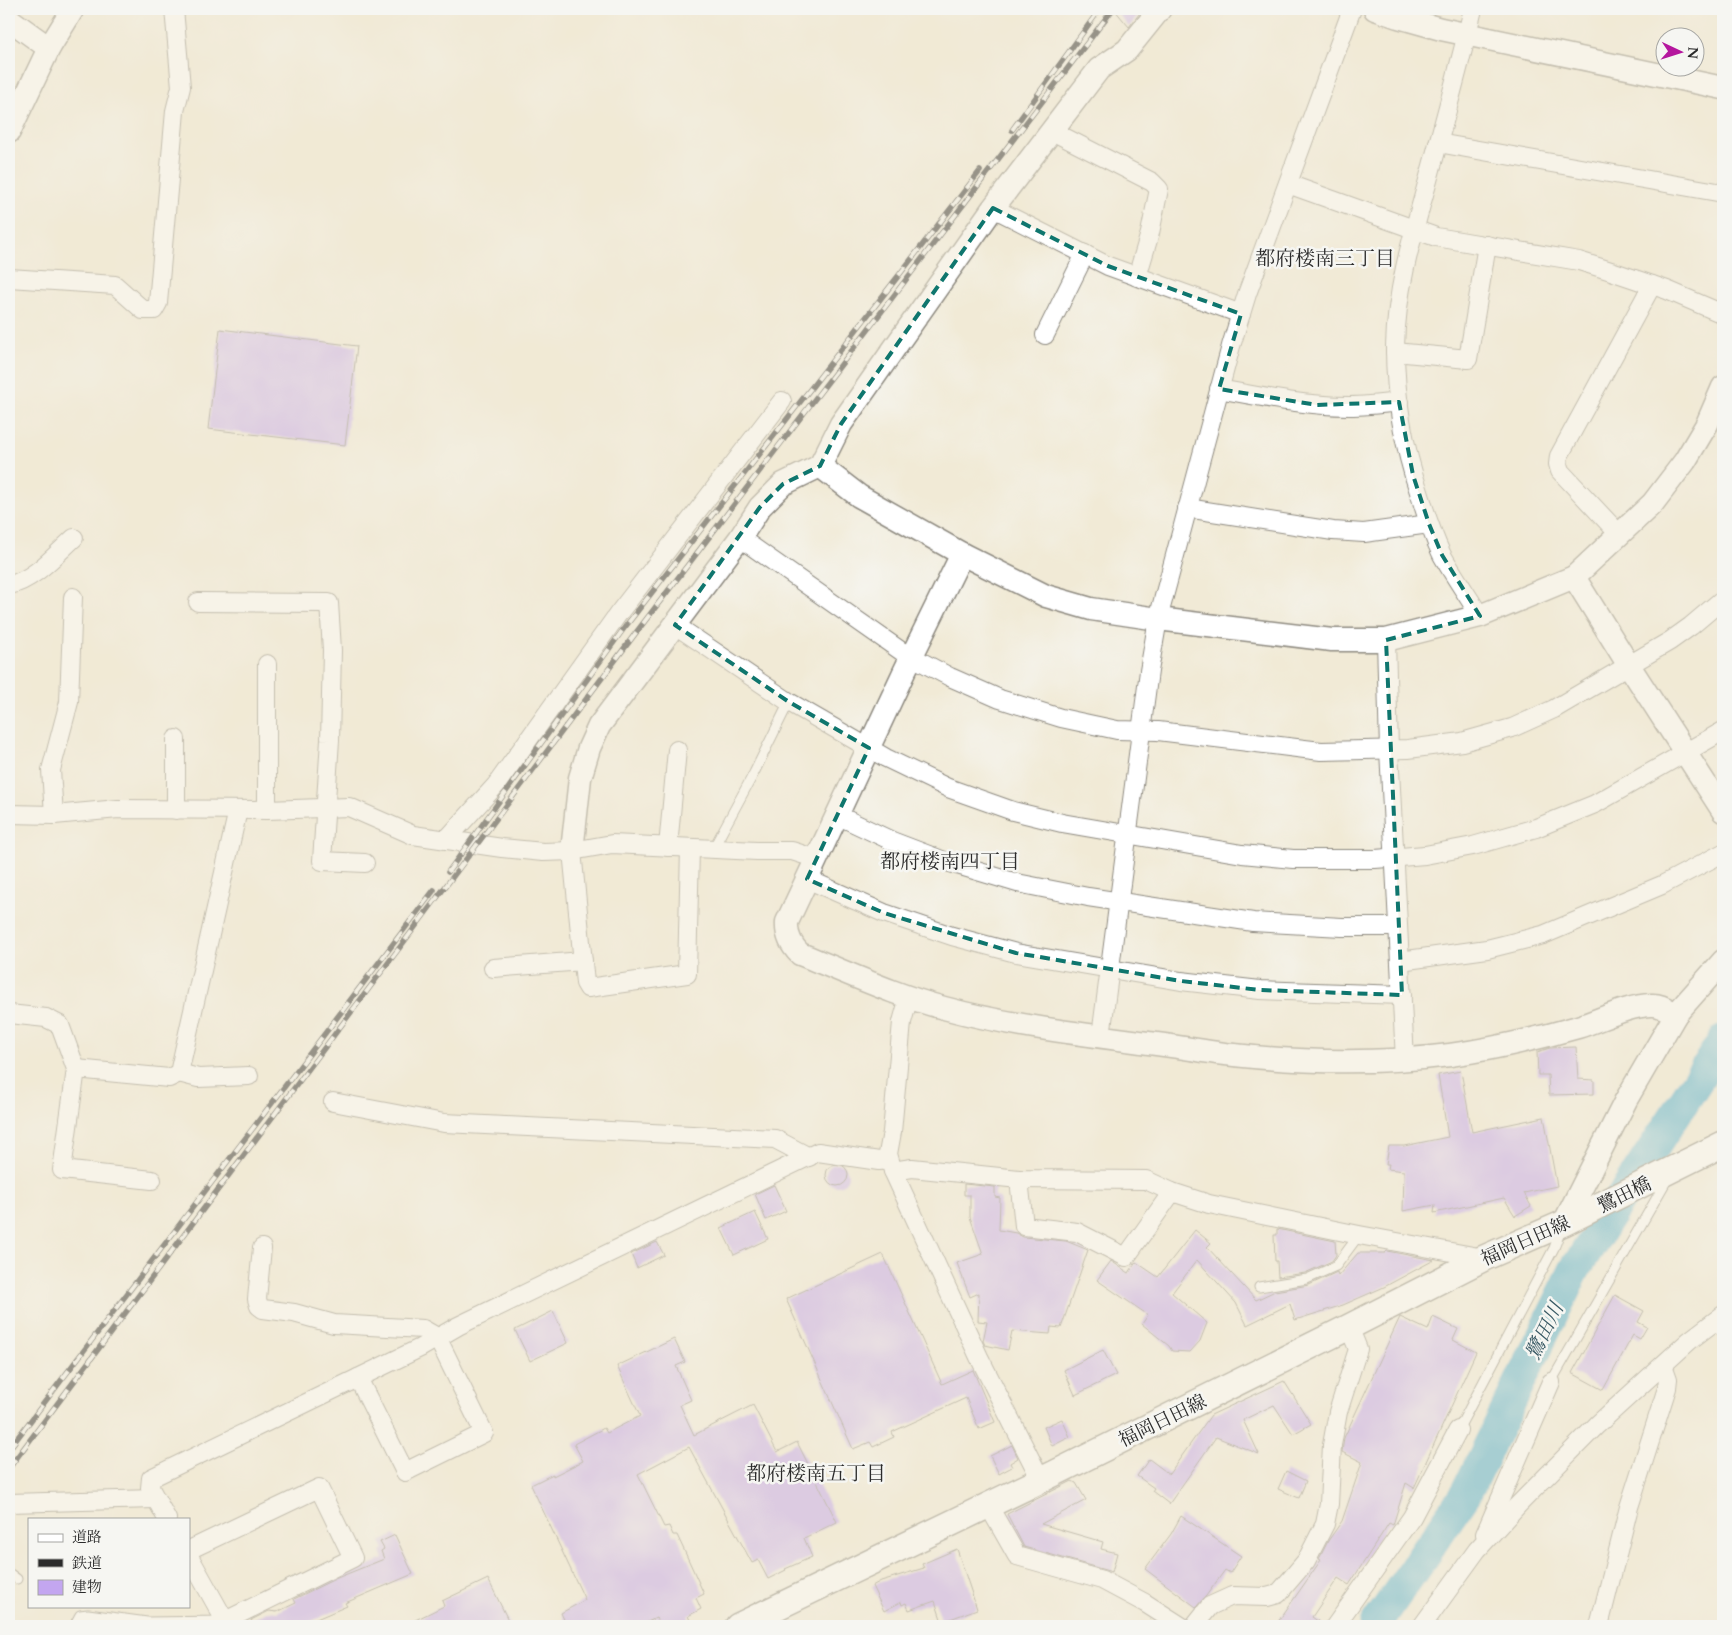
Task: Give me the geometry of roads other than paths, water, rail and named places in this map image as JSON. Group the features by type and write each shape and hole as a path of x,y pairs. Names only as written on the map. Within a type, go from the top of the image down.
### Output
{"main road":[{"path":"1668,1172 1723,1144"},
{"name":"鷺田橋","path":"1586,1212 1668,1172"},
{"name":"福岡日田線","path":"738,1626 1040,1480 1484,1258 1586,1212"}],"street":[{"path":"9,132 49,48 73,9"},
{"path":"9,278 115,285 143,310 154,310 158,303 175,111 181,87 174,9"},
{"path":"690,848 687,974 588,988 585,983 572,851 580,778 589,748 599,726 740,538 760,507 783,484 820,466 842,424 993,208 1099,69 1127,50 1160,9"},
{"path":"1101,1036 1149,671 1158,619 1241,314 1352,9"},
{"path":"1375,9 1398,17 1467,34 1723,88"},
{"path":"1473,9 1406,260 1398,303 1395,352 1402,426 1413,476 1429,524 1442,555 1480,616"},
{"path":"9,19 49,48"},
{"path":"1052,132 1152,182 1159,188 1150,233 1137,277"},
{"path":"1438,143 1723,193"},
{"path":"1288,184 1436,237 1579,261 1652,285 1723,314"},
{"path":"993,208 1108,266 1241,314"},
{"path":"1395,352 1468,359 1486,245"},
{"path":"1045,335 1084,254"},
{"path":"1620,535 1560,471 1558,464 1559,456 1652,285"},
{"path":"820,466 859,496 962,554 1046,596 1091,609 1158,619 1332,640 1386,640 1480,616 1574,577 1653,503 1685,460 1707,424 1723,387"},
{"path":"1219,390 1280,401 1317,405 1350,406 1399,402"},
{"path":"446,840 496,785 618,614 782,401"},
{"path":"1187,508 1348,532 1389,531 1429,524"},
{"path":"9,585 18,584 30,577 74,538"},
{"path":"740,538 901,651 950,677 1000,698 1061,718 1117,730 1158,731 1321,751 1408,749 1462,742 1512,728 1554,709 1670,641 1723,599"},
{"path":"962,554 911,657 787,922 786,929 793,947 800,954 943,1008 1022,1025 1234,1055 1305,1061 1360,1062 1405,1060 1476,1051 1543,1036 1634,1008 1652,1005 1661,1006 1676,1014"},
{"path":"1574,577 1723,810"},
{"path":"54,815 51,770 70,702 73,597"},
{"path":"198,602 329,603 332,658 330,740 324,807 322,862 365,863"},
{"path":"675,625 789,702 886,758 948,788 1013,811 1062,823 1242,854 1338,859 1395,857 1473,846 1536,828 1595,804 1723,730"},
{"path":"1386,640 1389,750 1405,1060"},
{"path":"267,664 267,810"},
{"path":"176,739 176,810"},
{"path":"668,847 677,750"},
{"path":"9,814 54,815 118,810 349,808 412,835 543,852 572,851 612,844 792,851 812,869 884,913 952,936 1016,953 1182,981 1260,990 1402,995"},
{"path":"180,1073 238,810"},
{"path":"837,816 946,862 1017,882 1088,897 1253,922 1342,927 1398,927"},
{"path":"1400,961 1487,948 1543,935 1662,885 1723,853"},
{"path":"493,968 583,961"},
{"path":"1564,1223 1626,1100 1676,1014 1723,961"},
{"path":"909,996 902,1022 892,1132 888,1154 891,1165 979,1357 1040,1480"},
{"path":"9,1004 9,1020"},
{"path":"9,1014 46,1018 60,1025 76,1069 62,1170 152,1180"},
{"path":"76,1069 169,1078 180,1073 198,1078 249,1076"},
{"path":"332,1102 444,1123 775,1139 809,1157"},
{"path":"166,1518 150,1488 150,1478 420,1348 818,1152 912,1168 1019,1179 1146,1180 1172,1192 1208,1204 1484,1258"},
{"path":"1019,1179 1024,1226 1078,1232 1126,1257 1172,1192"},
{"path":"262,1248 257,1299 259,1306 263,1309 294,1313 334,1324 423,1329 437,1338 484,1433 405,1472 358,1378"},
{"path":"1422,1626 1478,1550 1518,1505 1597,1425 1689,1341 1720,1324"},
{"path":"1194,1626 1210,1606 1232,1596 1267,1597 1278,1594 1306,1561 1325,1524 1329,1504 1332,1445 1338,1412 1358,1349 1349,1327"},
{"path":"1599,1626 1630,1507 1667,1388 1668,1379 1663,1365"},
{"path":"1478,1550 1552,1382"},
{"path":"1335,1626 1412,1517 1458,1430"},
{"path":"190,1550 318,1488 353,1558 226,1623 190,1558"},
{"path":"9,1504 155,1499"},
{"path":"988,1505 1017,1556 1102,1580 1145,1603 1181,1626"}],"lane":[{"path":"714,849 789,702"},
{"path":"1552,1382 1668,1172"},
{"path":"1458,1430 1554,1248 1564,1223"},
{"path":"1259,1287 1307,1279 1336,1266 1359,1235"},
{"path":"9,1573 17,1579"},
{"path":"74,1626 80,1615 88,1614 147,1622 226,1623"}],"waterway":[{"name":"鷺田川","path":"1375,1626 1466,1493 1575,1269 1723,1041"}],"railway":[{"path":"1012,130 1100,9"},
{"path":"9,1468 635,634 1113,9"},
{"path":"448,872 625,627 980,171"},
{"path":"9,1449 434,890"}],"district":[{"name":"都府楼南三丁目","path":"1325,258"},
{"name":"都府楼南四丁目","path":"950,861"},
{"name":"都府楼南五丁目","path":"816,1473"}]}
